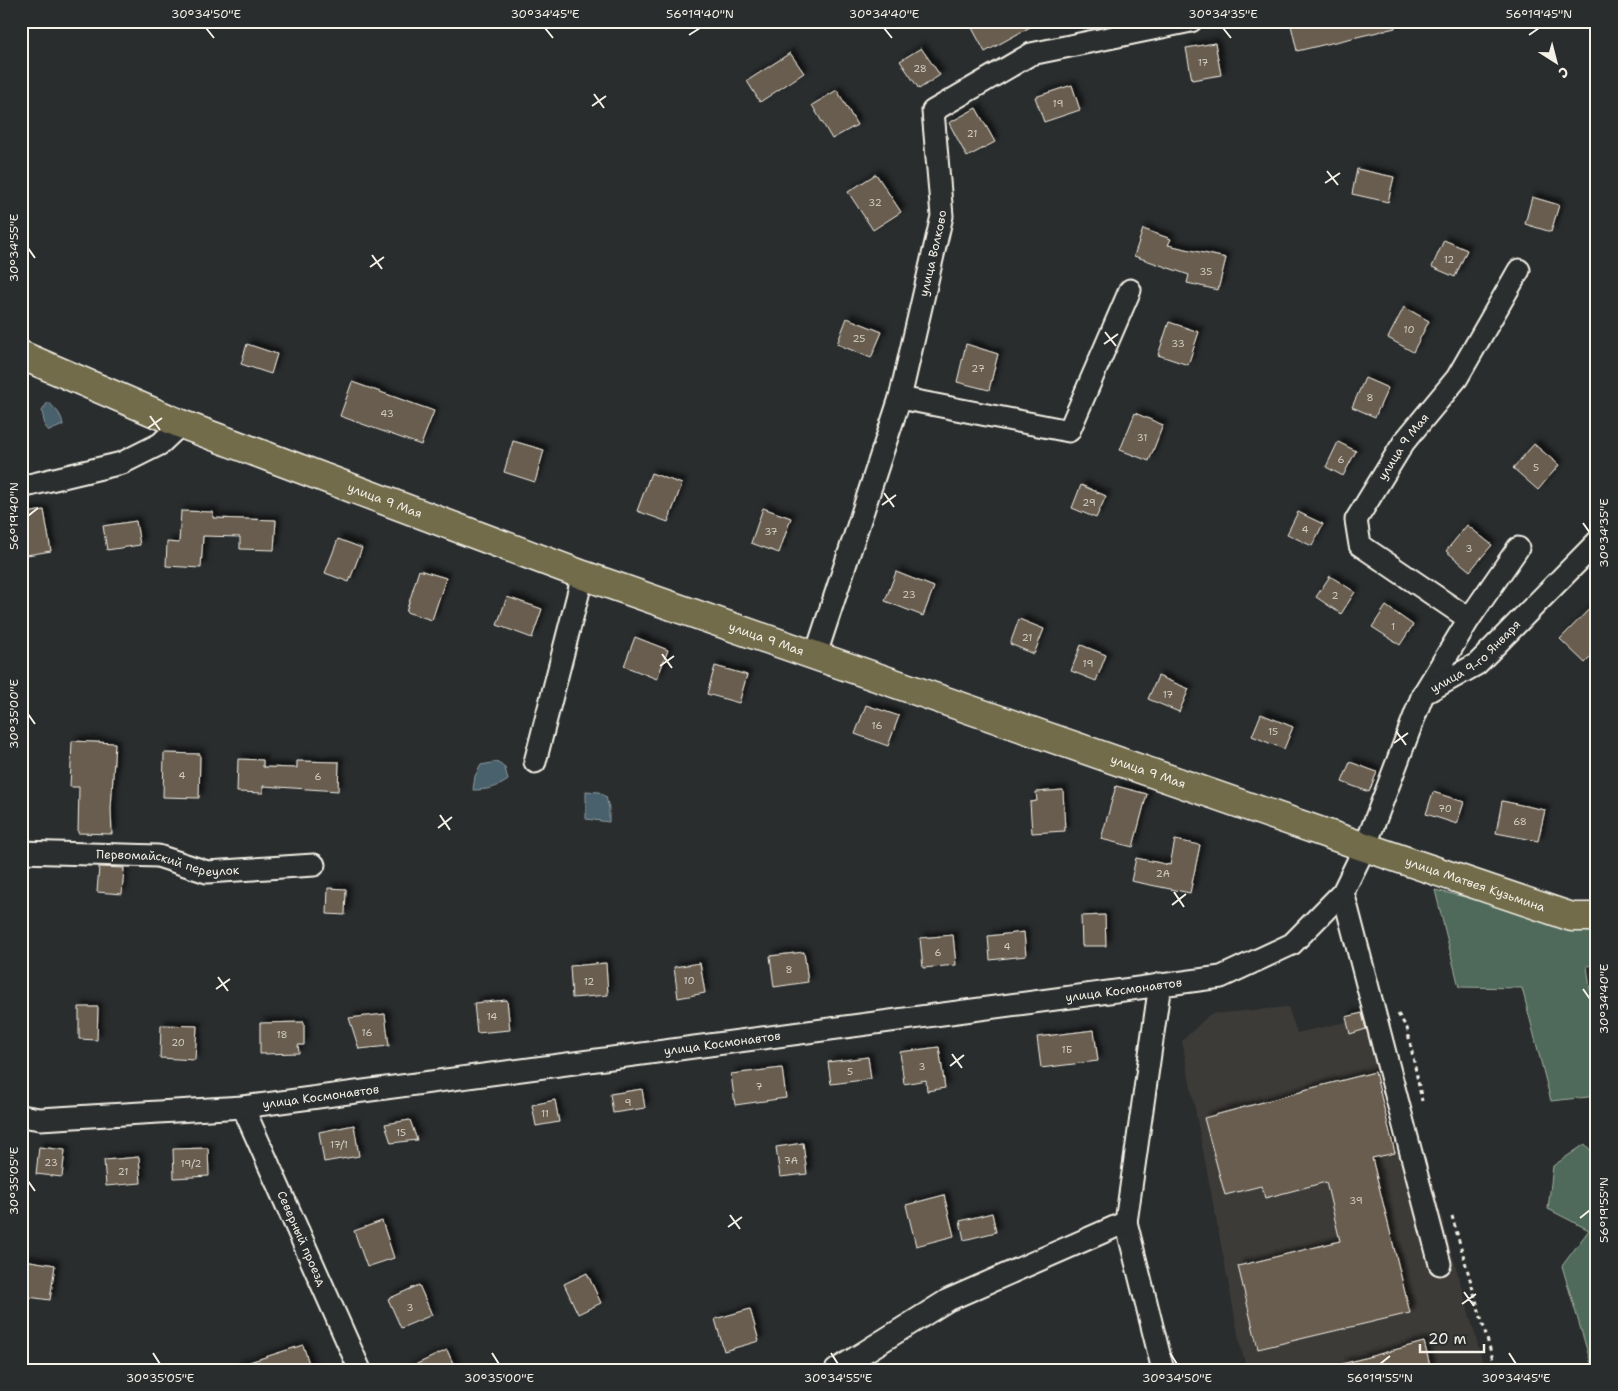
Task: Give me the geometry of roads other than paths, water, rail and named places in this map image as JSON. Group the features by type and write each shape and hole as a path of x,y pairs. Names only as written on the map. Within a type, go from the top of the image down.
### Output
{"main road":[{"name":"улица 9 Мая","path":"21,355 181,424 583,575 1360,845"},
{"name":"улица Матвея Кузьмина","path":"1360,845 1572,917 1597,918"}],"street":[{"name":"улица Волково","path":"815,656 900,398 942,216 933,111 1031,54 1191,21"},
{"name":"улица 9 Мая","path":"1469,619 1360,545 1356,520 1404,442 1457,378 1519,270"},
{"path":"900,398 1069,431 1130,290"},
{"path":"21,487 122,463 160,444 181,424"},
{"name":"улица 9-го Января","path":"1360,845 1423,694 1477,664 1597,542"},
{"path":"1423,694 1469,619 1518,548"},
{"path":"534,762 583,575"},
{"name":"улица Космонавтов","path":"21,1116 40,1119 243,1107 1221,977 1292,944 1343,892 1360,845"},
{"name":"Первомайский переулок","path":"21,852 158,856 207,872 314,865"},
{"path":"1343,892 1440,1264"},
{"path":"1160,984 1126,1222 1163,1370"},
{"name":"Северный проезд","path":"243,1107 360,1370"},
{"path":"836,1370 948,1300 1126,1222"}],"water":[{"path":"48,402 58,412 63,425 49,431 45,426 42,411"},
{"path":"497,762 505,768 508,780 491,788 473,790 475,776 481,765"},
{"path":"586,791 599,792 606,797 609,808 609,822 586,819"}]}
